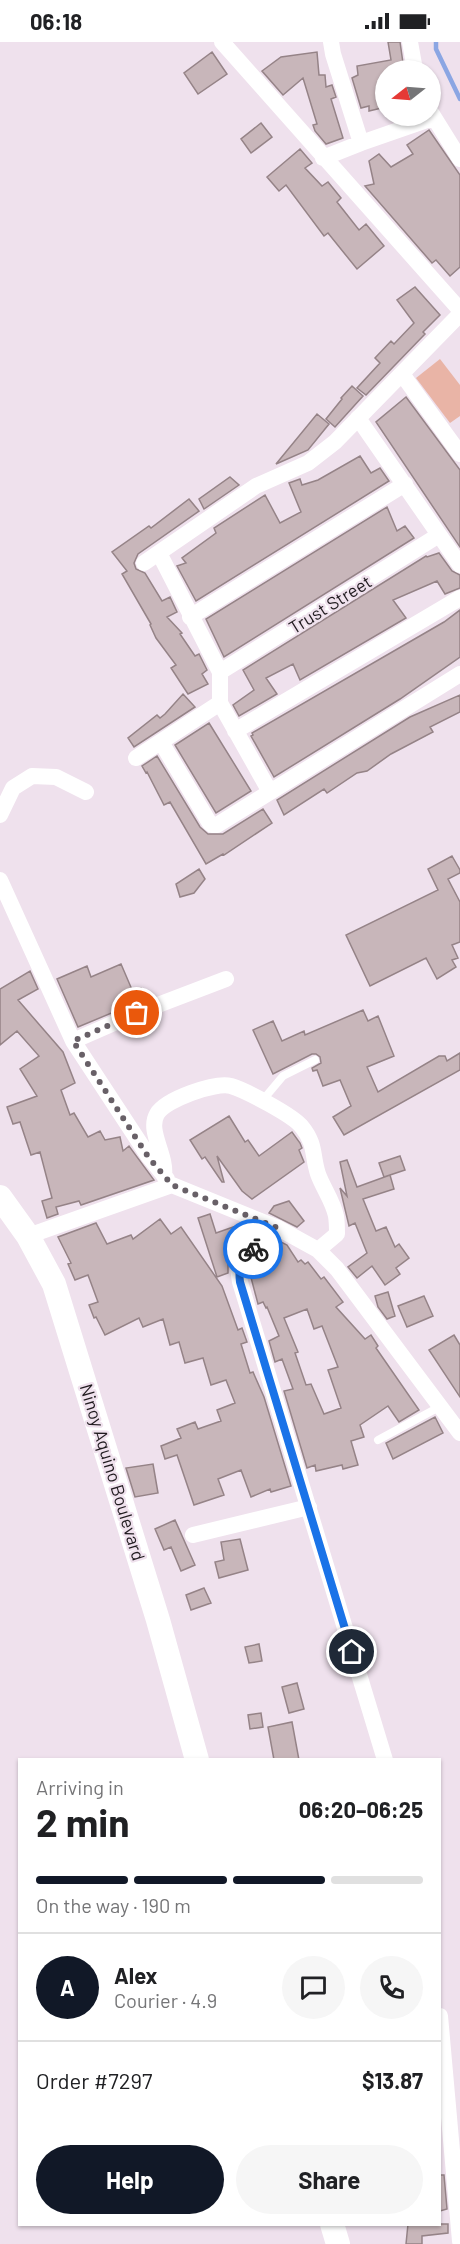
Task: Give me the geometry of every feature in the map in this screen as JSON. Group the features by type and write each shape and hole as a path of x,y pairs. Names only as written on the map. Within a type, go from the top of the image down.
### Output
{"main road":[{"name":"Ninoy Aquino Boulevard","path":"0,1197 28,1236 54,1284 158,1620 196,1758"},
{"path":"333,2226 338,2244"}],"street":[{"path":"331,42 361,143"},
{"path":"410,42 413,60"},
{"path":"144,562 256,486 308,463 335,442 460,312 323,158 226,43"},
{"path":"323,158 404,126"},
{"path":"439,126 460,159"},
{"path":"402,374 459,450"},
{"path":"358,418 460,565"},
{"path":"190,617 405,484"},
{"name":"Trust Street","path":"220,672 439,535"},
{"path":"159,553 220,672 220,704 270,792"},
{"path":"235,731 460,598"},
{"path":"161,742 212,825 217,825 460,674"},
{"path":"136,758 220,704"},
{"path":"0,815 13,788 32,776 56,777 86,792"},
{"path":"0,880 73,1041 149,1158 168,1180 278,1228 318,1250 337,1269 460,1432"},
{"path":"73,1041 137,1013 226,979"},
{"path":"168,1180 164,1157 153,1127 156,1115 167,1103 194,1092 230,1086 262,1101 302,1126 314,1146 317,1172 336,1216 337,1234 318,1250"},
{"path":"28,1236 168,1180"},
{"path":"278,1228 243,1257 238,1268 240,1282 384,1758"},
{"path":"193,1535 309,1507"},
{"path":"441,2027 460,2241"}],"lane":[{"path":"262,1101 283,1076 315,1060"},
{"path":"378,1440 441,1406"}],"shaded area":[{"path":"440,359 460,385 460,416 450,423 416,378"}],"building":[{"path":"388,42 400,42 403,60 391,60"},
{"path":"212,52 227,74 198,94 184,73"},
{"path":"317,52 319,75 325,75 326,87 332,85 336,97 331,99 343,138 326,144 315,131 313,125 317,124 303,78 283,95 262,71 281,57"},
{"path":"375,63 375,110 369,111 369,106 361,108 352,78 358,75 357,66"},
{"path":"261,123 272,137 251,153 241,139"},
{"path":"429,130 460,175 460,267 450,276 436,260 432,263 365,186 374,184 369,161 379,154 391,167 413,154 407,145"},
{"path":"300,149 312,163 305,168 322,186 328,182 341,198 337,202 359,230 366,224 384,246 357,269 328,233 324,236 286,185 279,191 267,177"},
{"path":"415,287 440,315 423,332 425,334 366,395 357,388 380,363 375,358 391,341 394,344 414,323 397,300"},
{"path":"352,386 363,396 335,427 326,419"},
{"path":"406,397 460,470 460,547 376,422"},
{"path":"317,414 329,424 308,450 276,464"},
{"path":"360,456 371,473 380,468 389,481 196,601 177,566 186,563 182,558 216,533 214,528 265,495 280,523 301,512 289,483 300,479 302,485 318,480"},
{"path":"230,477 239,485 204,509 199,499"},
{"path":"189,499 199,511 138,554 134,563 136,569 145,573 162,601 170,597 177,612 167,617 182,633 180,634 195,656 199,654 207,670 202,674 208,684 188,694 171,668 176,665 156,638 151,624 122,574 127,571 112,552 149,526 151,528"},
{"path":"387,507 397,531 405,526 414,538 224,657 206,619"},
{"path":"439,553 452,571 460,575 460,588 445,594 437,581 393,600 406,618 300,680 293,664 266,678 277,694 239,716 233,705 254,690 243,670 426,556"},
{"path":"460,610 460,657 400,699 274,777 251,736 252,733 444,622"},
{"path":"183,694 195,707 134,747 128,738 157,715 160,718 165,714"},
{"path":"460,695 460,712 430,727 433,732 391,754 367,771 357,773 327,793 324,789 284,815 277,800 410,717"},
{"path":"209,723 251,791 216,813 175,745"},
{"path":"157,756 200,827 208,834 223,834 263,809 272,823 224,855 206,864 170,802 164,805 142,766"},
{"path":"452,856 460,870 460,873 448,879 460,902 460,942 452,945 458,958 452,960 456,967 437,979 426,958 370,986 346,935 438,890 428,869"},
{"path":"199,869 205,879 194,893 180,897 176,884"},
{"path":"121,964 133,992 141,988 145,999 78,1027 57,979 87,966 91,977"},
{"path":"30,971 38,989 18,1000 63,1052 75,1083 61,1090 70,1115 74,1113 88,1137 100,1131 105,1140 120,1137 123,1151 129,1146 154,1180 81,1205 79,1201 56,1207 58,1214 47,1218 42,1201 52,1198 40,1152 31,1155 20,1122 13,1124 7,1107 37,1096 20,1069 39,1056 17,1031 0,1045 0,989"},
{"path":"363,1010 368,1021 378,1016 394,1056 367,1067 378,1092 439,1056 445,1056 447,1061 460,1053 460,1070 344,1135 333,1117 351,1106 340,1080 323,1086 317,1070 313,1071 312,1068 321,1063 320,1057 316,1054 273,1074 253,1030 273,1021 282,1041 304,1031 305,1035"},
{"path":"229,1116 245,1142 248,1140 259,1156 292,1132 302,1148 299,1150 304,1162 252,1199 242,1191 217,1156 224,1182 222,1182 205,1157 202,1159 190,1140"},
{"path":"400,1156 405,1170 384,1177 379,1163"},
{"path":"347,1160 357,1187 390,1175 394,1189 363,1199 376,1231 386,1227 395,1247 399,1244 409,1258 396,1268 400,1274 385,1285 372,1266 357,1278 348,1267 367,1253 355,1223 349,1226 340,1188 347,1196 340,1162"},
{"path":"289,1201 304,1221 297,1227 269,1213 274,1206"},
{"path":"210,1214 216,1233 236,1226 239,1238 253,1232 254,1234 234,1252 228,1264 228,1273 217,1277 198,1218"},
{"path":"160,1219 171,1234 181,1227 222,1286 238,1330 242,1328 247,1342 241,1344 250,1373 253,1372 264,1397 291,1486 271,1492 270,1489 251,1497 241,1470 218,1479 224,1495 194,1505 177,1455 165,1459 161,1446 181,1438 177,1429 195,1422 198,1429 221,1421 217,1410 235,1403 226,1380 211,1385 203,1358 185,1363 179,1342 170,1345 163,1319 143,1327 139,1318 105,1335 89,1305 98,1302 88,1275 75,1280 68,1264 71,1263 58,1237 96,1223 107,1244 131,1235 133,1239"},
{"path":"279,1241 287,1245 298,1262 301,1260 305,1264 308,1262 321,1279 324,1277 343,1302 336,1307 365,1339 371,1335 378,1346 376,1348 419,1410 399,1422 388,1406 360,1425 364,1437 351,1441 358,1465 343,1469 342,1465 316,1471 315,1465 307,1468 284,1391 293,1389 282,1359 275,1362 269,1341 279,1336 267,1307 263,1302 258,1304 249,1270 252,1264","holes":["307,1309 314,1329 322,1326 338,1367 328,1370 341,1408 324,1414 311,1384 306,1385 295,1353 298,1352 284,1318"]},
{"path":"388,1292 395,1316 387,1319 378,1307 375,1296"},
{"path":"424,1296 433,1316 407,1327 398,1306"},
{"path":"454,1335 460,1345 460,1397 429,1350"},
{"path":"435,1417 443,1433 393,1459 386,1443"},
{"path":"153,1464 158,1493 135,1497 126,1468"},
{"path":"175,1520 195,1565 181,1571 171,1547 164,1550 155,1529"},
{"path":"240,1539 248,1570 219,1578 215,1562 224,1560 221,1542"},
{"path":"204,1588 211,1603 191,1610 186,1595"},
{"path":"259,1644 262,1661 249,1663 245,1647"},
{"path":"297,1683 304,1709 289,1713 282,1687"},
{"path":"261,1713 263,1727 250,1729 248,1715"},
{"path":"292,1722 299,1758 274,1758 268,1727"},
{"path":"441,2175 444,2175 447,2209 441,2211"},
{"path":"448,2224 448,2233 422,2236 422,2244 406,2244 408,2226"}],"waterway":[{"path":"436,42 436,49 460,99"}],"way so far":[{"path":"137,1013 73,1041 149,1158 172,1185 278,1228 253,1249"}],"route":[{"path":"253,1249 243,1257 238,1268 240,1282 352,1652"}]}
